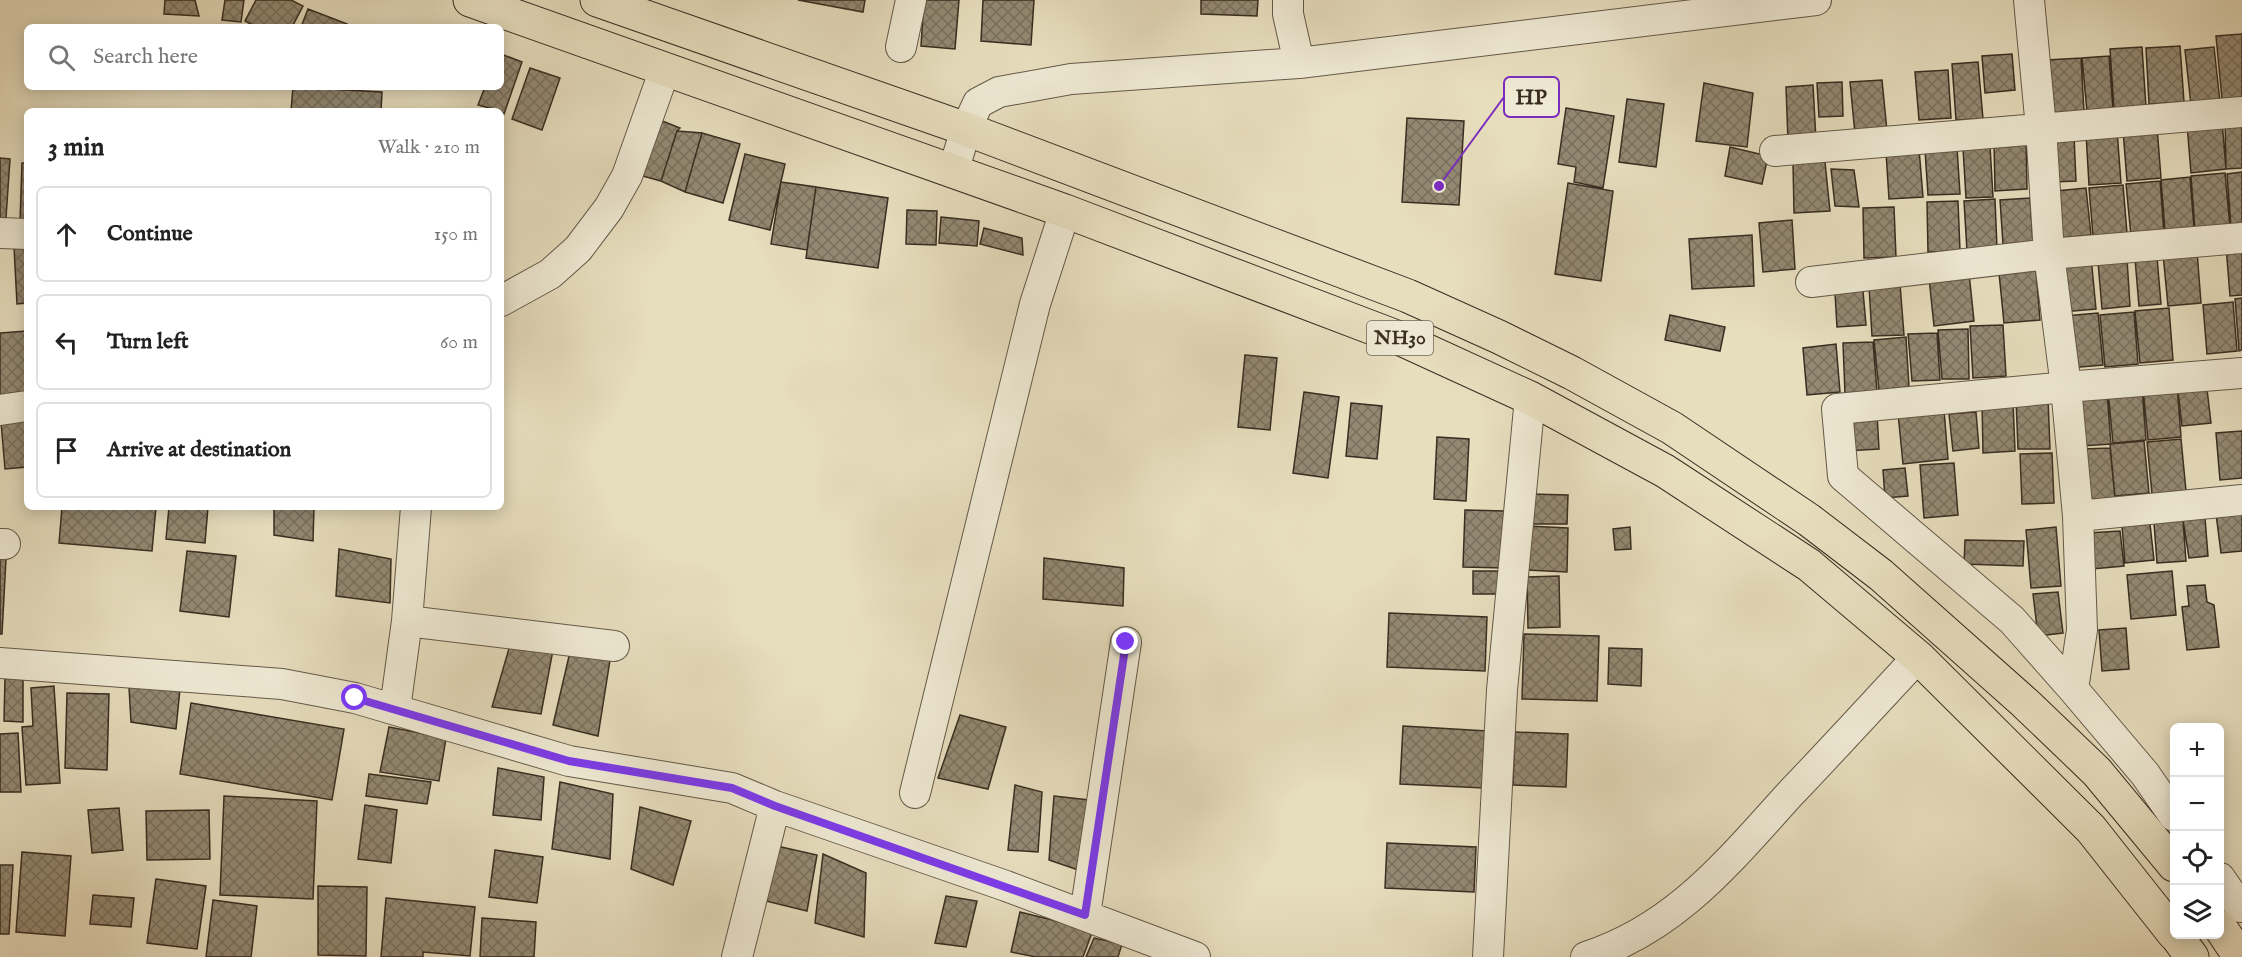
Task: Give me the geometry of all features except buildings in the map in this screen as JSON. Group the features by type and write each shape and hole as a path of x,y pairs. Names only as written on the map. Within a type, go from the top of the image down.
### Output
{"highway":[{"name":"NH30","path":"470,0 1065,211 1399,338 1530,398 1665,471 1799,559 1918,657 2091,829 2170,928"},
{"name":"NH30","path":"597,0 966,129 1408,296 1572,373 1671,428 1809,520 1881,575 2025,702 2097,772 2170,859"},
{"path":"2236,912 2240,957"},
{"name":"NH30","path":"2179,939 2192,957"}],"street":[{"path":"901,47 911,0"},
{"path":"1288,0 1288,14 1299,63"},
{"path":"953,172 966,129 978,103 999,92 1071,79 1299,63 1629,12 1816,0"},
{"path":"2029,0 2041,128 2049,254 2066,387 2078,516 2082,630 2073,689"},
{"path":"504,299 550,274 578,249 609,208 627,176 665,69"},
{"path":"1775,151 2242,112"},
{"path":"915,793 1035,304 1065,211"},
{"path":"0,233 24,234"},
{"path":"1811,282 2049,254 2242,238"},
{"path":"2170,809 2145,774 2012,620 1843,476 1837,409 2242,373"},
{"path":"1488,957 1502,690 1530,398"},
{"path":"0,410 24,406"},
{"path":"2078,516 2242,500"},
{"path":"395,709 407,621 416,510"},
{"path":"407,621 614,646"},
{"path":"1085,915 1126,642"},
{"path":"1586,957 1610,949 1654,926 1684,903 1728,862 1918,657"},
{"path":"0,663 282,684 355,698 569,761 732,788 775,806 1085,915 1158,951 1195,957"},
{"path":"737,957 775,806"},
{"path":"2223,885 2236,912"}],"place":[{"name":"HP","path":"1439,186"}],"route":[{"path":"355,698 569,761 732,788 775,806 1085,915 1126,642"}]}
